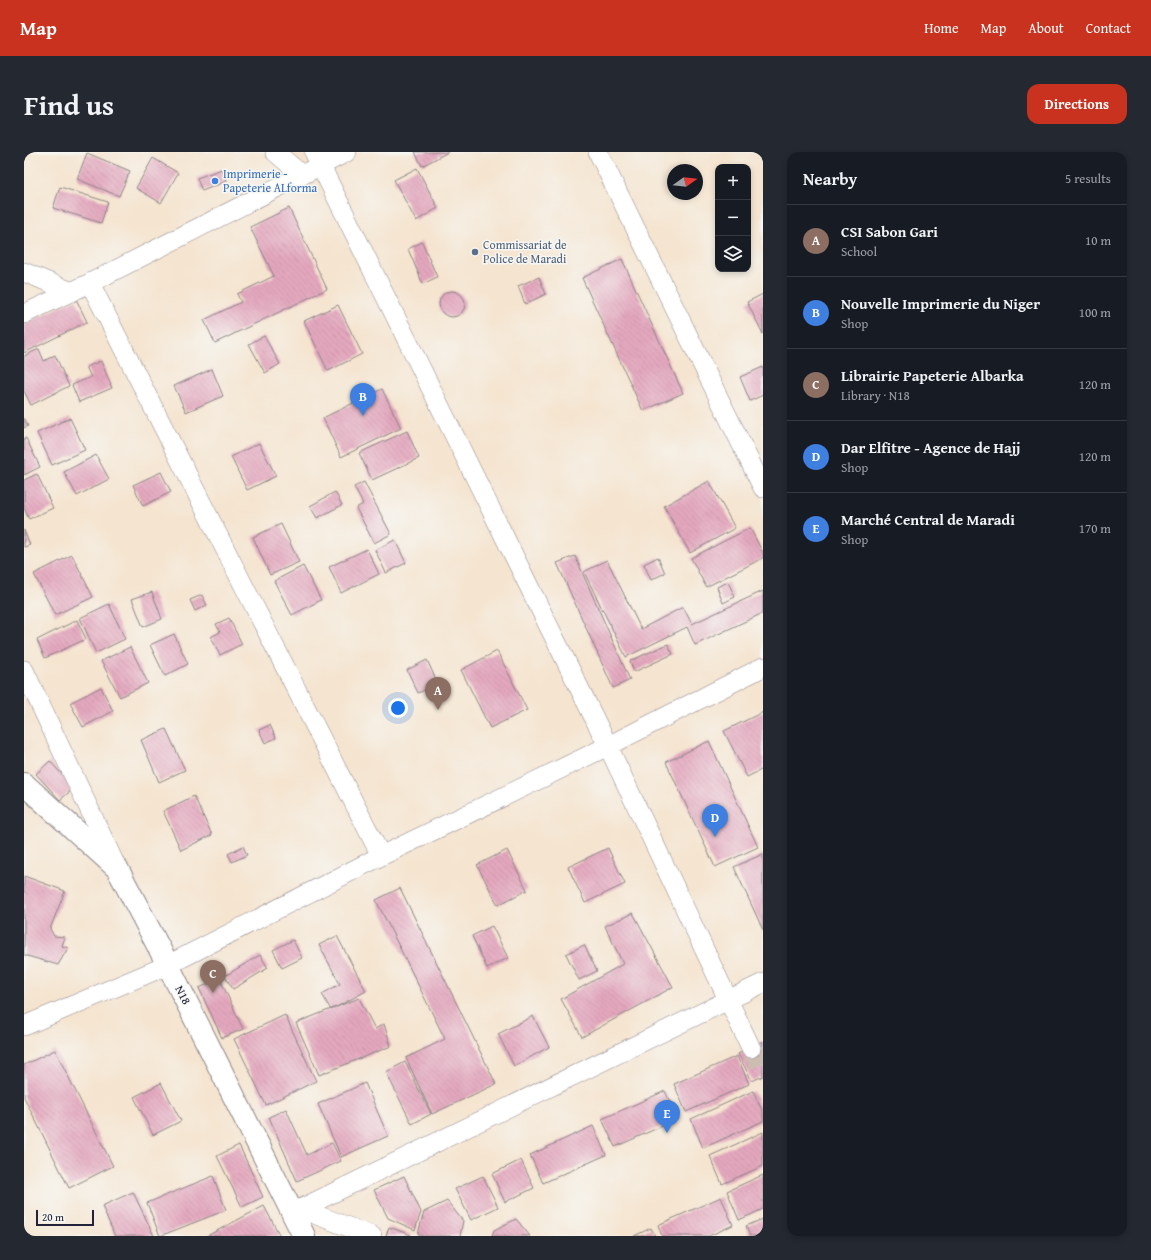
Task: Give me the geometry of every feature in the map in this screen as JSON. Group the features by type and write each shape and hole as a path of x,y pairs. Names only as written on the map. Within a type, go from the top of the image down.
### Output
{"main road":[{"name":"N18","path":"24,784 117,868 297,1211 304,1236"}],"street":[{"path":"275,152 302,175"},
{"path":"24,314 90,283 302,175 318,159 347,152"},
{"path":"598,152 763,488"},
{"path":"318,159 608,746 730,1000 751,1048"},
{"path":"24,272 72,292"},
{"path":"90,283 382,856"},
{"path":"24,1026 168,965 382,856 608,746 763,667"},
{"path":"24,670 117,868"},
{"path":"297,1211 763,983"},
{"path":"297,1211 372,1236"}],"building":[{"path":"415,152 448,152 422,166"},
{"path":"87,153 130,171 119,196 77,179"},
{"path":"153,158 178,173 161,203 136,188"},
{"path":"417,168 438,208 416,221 394,180"},
{"path":"222,169 227,181 202,191 197,178"},
{"path":"60,187 108,202 101,223 53,208"},
{"path":"289,208 327,289 215,343 204,320 241,302 237,294 274,276 250,227"},
{"path":"422,242 437,277 423,284 408,249"},
{"path":"622,259 683,393 643,411 582,278"},
{"path":"539,277 546,294 525,304 518,286"},
{"path":"452,291 461,295 465,304 461,313 452,317 443,313 439,304 443,295"},
{"path":"763,294 763,334 747,302"},
{"path":"76,299 87,322 24,353 24,324"},
{"path":"338,305 362,354 328,371 304,321"},
{"path":"264,336 280,364 265,373 249,344"},
{"path":"39,349 44,361 55,355 69,386 31,405 24,391 24,356"},
{"path":"101,361 112,388 79,402 72,385 91,377 86,367"},
{"path":"763,367 763,395 750,401 740,377"},
{"path":"212,369 223,396 186,412 174,386"},
{"path":"382,389 401,428 341,457 323,418"},
{"path":"24,418 28,426 24,428"},
{"path":"70,418 85,450 52,465 37,433"},
{"path":"407,431 419,458 372,480 359,453"},
{"path":"26,438 40,467 24,475 24,439"},
{"path":"259,443 276,476 247,490 231,457"},
{"path":"96,455 109,479 77,496 64,472"},
{"path":"161,472 171,492 143,506 133,485"},
{"path":"37,474 53,508 29,519 24,508 24,480"},
{"path":"709,481 735,528 690,553 664,506"},
{"path":"364,482 391,534 374,543 356,508 363,504 354,487"},
{"path":"335,492 342,505 317,518 310,506"},
{"path":"281,524 299,562 270,575 253,537"},
{"path":"750,528 763,553 763,558 706,587 691,558"},
{"path":"24,530 30,545 24,547"},
{"path":"395,540 406,563 386,573 375,550"},
{"path":"367,549 379,574 341,593 329,567"},
{"path":"72,555 93,597 55,615 34,574"},
{"path":"575,556 630,680 613,688 557,563"},
{"path":"658,557 665,573 651,580 644,564"},
{"path":"607,560 641,629 683,607 692,624 763,591 763,613 695,645 687,627 626,657 584,572"},
{"path":"303,566 321,600 292,615 274,581"},
{"path":"728,582 735,597 723,603 717,587"},
{"path":"152,592 162,619 143,627 132,599"},
{"path":"202,595 207,605 195,611 190,600"},
{"path":"109,604 125,639 96,653 80,618"},
{"path":"229,618 242,644 220,655 211,637 220,632 216,624"},
{"path":"77,620 86,639 45,658 37,640"},
{"path":"174,634 188,664 165,676 150,645"},
{"path":"668,644 673,654 634,672 630,661"},
{"path":"130,647 148,683 120,697 101,661"},
{"path":"497,651 527,710 490,728 461,670"},
{"path":"427,660 438,684 418,693 407,670"},
{"path":"101,687 113,711 83,727 70,703"},
{"path":"763,712 763,769 747,777 724,731"},
{"path":"270,725 276,738 265,743 259,730"},
{"path":"166,729 185,770 159,782 141,740"},
{"path":"709,741 758,847 715,867 666,762"},
{"path":"50,761 74,788 60,800 36,774"},
{"path":"194,796 212,835 181,850 163,811"},
{"path":"243,846 247,855 232,862 228,854"},
{"path":"608,848 625,884 585,903 568,867"},
{"path":"507,850 527,890 498,905 477,865"},
{"path":"763,854 763,930 734,867"},
{"path":"24,876 65,891 50,929 54,936 65,937 62,946 68,948 58,965 24,955"},
{"path":"400,888 496,1084 432,1114 406,1058 445,1039 376,900"},
{"path":"633,913 673,987 582,1037 561,999 623,964 605,926"},
{"path":"492,926 508,958 487,968 472,936"},
{"path":"337,936 366,991 331,1010 322,994 340,984 319,945"},
{"path":"293,940 302,958 282,968 273,950"},
{"path":"584,945 597,971 579,980 566,954"},
{"path":"260,955 268,968 233,989 225,976"},
{"path":"220,979 243,1029 222,1038 199,988"},
{"path":"359,998 375,1029 384,1024 391,1046 319,1075 296,1023"},
{"path":"285,1015 316,1081 266,1105 234,1039"},
{"path":"533,1016 549,1047 514,1066 498,1034"},
{"path":"763,1041 763,1076 752,1081 738,1054"},
{"path":"55,1050 113,1166 69,1188 24,1097 24,1065"},
{"path":"737,1056 749,1084 686,1112 674,1084"},
{"path":"405,1062 431,1114 412,1124 386,1072"},
{"path":"161,1083 181,1121 153,1135 134,1097"},
{"path":"365,1083 388,1136 341,1157 318,1104"},
{"path":"665,1091 678,1119 615,1147 602,1119"},
{"path":"753,1091 763,1112 763,1121 703,1148 691,1119"},
{"path":"286,1109 307,1155 332,1143 341,1161 297,1181 269,1117"},
{"path":"593,1126 606,1155 543,1183 530,1155"},
{"path":"763,1132 763,1166 722,1184 710,1156"},
{"path":"239,1145 263,1197 242,1207 217,1156"},
{"path":"521,1160 534,1188 505,1202 492,1174"},
{"path":"763,1175 763,1209 739,1220 727,1191"},
{"path":"213,1176 226,1210 160,1236 147,1203"},
{"path":"404,1176 421,1212 415,1230 388,1218 374,1190"},
{"path":"483,1176 498,1207 471,1220 455,1189"},
{"path":"133,1192 154,1236 115,1236 102,1206"},
{"path":"721,1197 733,1225 709,1236 662,1236 658,1225"},
{"path":"447,1201 463,1221 460,1236 423,1236 418,1234 424,1212"},
{"path":"264,1206 280,1236 207,1236"},
{"path":"516,1219 530,1236 492,1236 494,1230"},
{"path":"763,1219 763,1236 750,1236 746,1226"},
{"path":"389,1227 411,1235 411,1236 386,1236"},
{"path":"651,1228 655,1236 634,1236"}],"tunnel":[{"path":"751,1048 763,1072"}],"place":[{"name":"Imprimerie - Papeterie ALforma","path":"215,181"},
{"name":"Commissariat de Police de Maradi","path":"475,252"},
{"name":"Nouvelle Imprimerie du Niger","path":"363,416"},
{"name":"CSI Sabon Gari","path":"438,710"},
{"name":"Dar Elfitre - Agence de Hajj","path":"715,837"},
{"name":"Librairie Papeterie Albarka","path":"213,993"},
{"name":"Marché Central de Maradi","path":"667,1133"}]}
